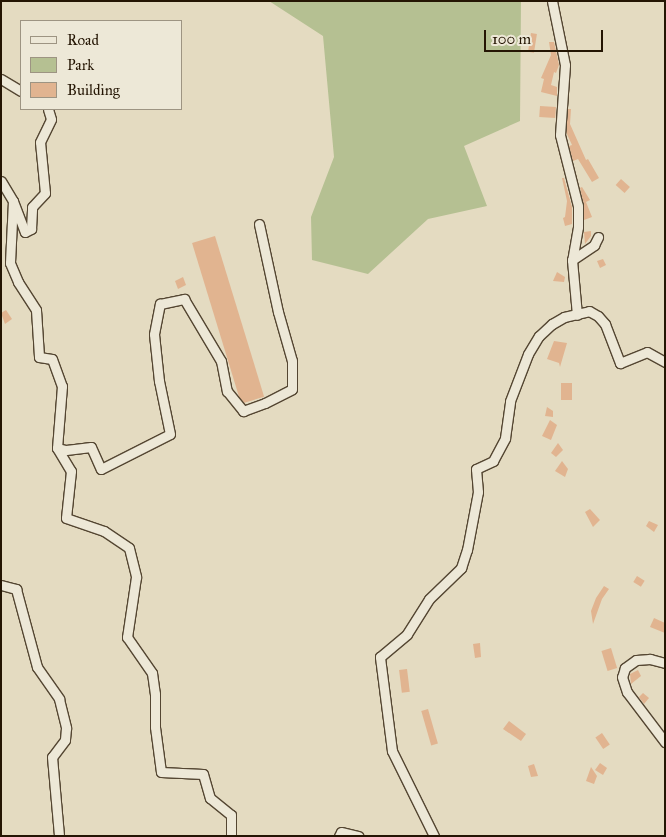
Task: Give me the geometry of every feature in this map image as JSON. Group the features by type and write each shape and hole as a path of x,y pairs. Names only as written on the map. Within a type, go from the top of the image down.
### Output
{"street":[{"path":"552,1 565,65 560,136 578,206 578,227 572,260 578,315"},
{"path":"1,79 20,90"},
{"path":"1,181 13,200 25,232 32,229 32,207 46,193 40,142 51,119 48,110"},
{"path":"13,200 10,263 18,282 36,310 39,357 52,358 62,386 57,448 71,471 66,518 104,531 129,548 136,577 127,637 152,673 161,772 203,774 210,798 231,815 231,836"},
{"path":"57,448 66,450 92,447 101,469 170,434 159,381 154,334 160,304 184,300 221,361 227,391 243,411 265,403 292,389 292,361 278,312 259,224"},
{"path":"572,260 594,245 598,237"},
{"path":"434,836 392,751 380,657 407,634 429,599 461,568 467,550 478,492 476,469 493,461 505,438 510,401 528,354 539,336 552,324 564,317 589,311 598,316 610,334 621,363 639,353 647,352 665,362"},
{"path":"1,585 16,589 37,667 59,699 66,728 65,740 52,757 59,836"},
{"path":"665,664 650,659 636,660 625,668 622,677 627,692 665,742"},
{"path":"339,836 341,832 359,836"}],"green space":[{"path":"269,1 521,1 520,121 464,146 487,206 428,219 368,274 312,260 311,217 334,157 323,36"}],"building":[{"path":"531,33 537,34 534,53 528,52"},
{"path":"549,42 554,42 559,65 556,73 554,72 551,85 557,87 557,96 541,92 544,79 541,78 551,55"},
{"path":"540,106 556,107 555,118 539,117"},
{"path":"568,109 571,109 570,124 586,160 588,159 599,178 592,182 578,159 573,161 569,146 572,145 566,132"},
{"path":"562,178 564,178 572,207 572,224 565,226 563,218 565,217 567,201"},
{"path":"621,179 630,187 625,193 616,185"},
{"path":"582,187 590,200 586,202 592,217 584,220 584,205 580,188"},
{"path":"591,231 591,236 585,244 584,232"},
{"path":"215,236 264,397 241,404 192,243"},
{"path":"603,259 606,265 600,268 597,261"},
{"path":"557,272 565,277 564,282 553,281"},
{"path":"183,277 186,285 178,289 175,281"},
{"path":"6,310 12,319 5,324 1,313"},
{"path":"554,341 567,343 560,367 559,363 547,359"},
{"path":"561,383 572,383 572,400 561,400"},
{"path":"547,407 553,411 553,417 545,416"},
{"path":"550,420 557,425 551,440 542,436"},
{"path":"558,443 563,450 556,457 551,453"},
{"path":"562,461 568,469 565,477 555,471"},
{"path":"590,509 600,520 593,527 585,512"},
{"path":"649,521 658,525 654,532 646,526"},
{"path":"637,576 645,581 641,587 633,582"},
{"path":"604,586 609,589 602,599 593,624 591,611 596,598"},
{"path":"654,618 665,623 665,633 650,627"},
{"path":"480,643 481,657 475,658 473,644"},
{"path":"611,648 617,668 608,671 601,651"},
{"path":"407,669 410,692 402,693 399,670"},
{"path":"638,670 641,676 631,684 630,674"},
{"path":"643,693 649,698 644,704 639,697"},
{"path":"428,709 438,744 431,746 421,711"},
{"path":"509,721 526,734 521,741 503,729"},
{"path":"602,733 610,745 603,749 595,737"},
{"path":"600,763 607,768 603,775 595,770"},
{"path":"534,764 538,776 531,777 528,766"},
{"path":"591,767 597,776 594,784 586,781"}]}
